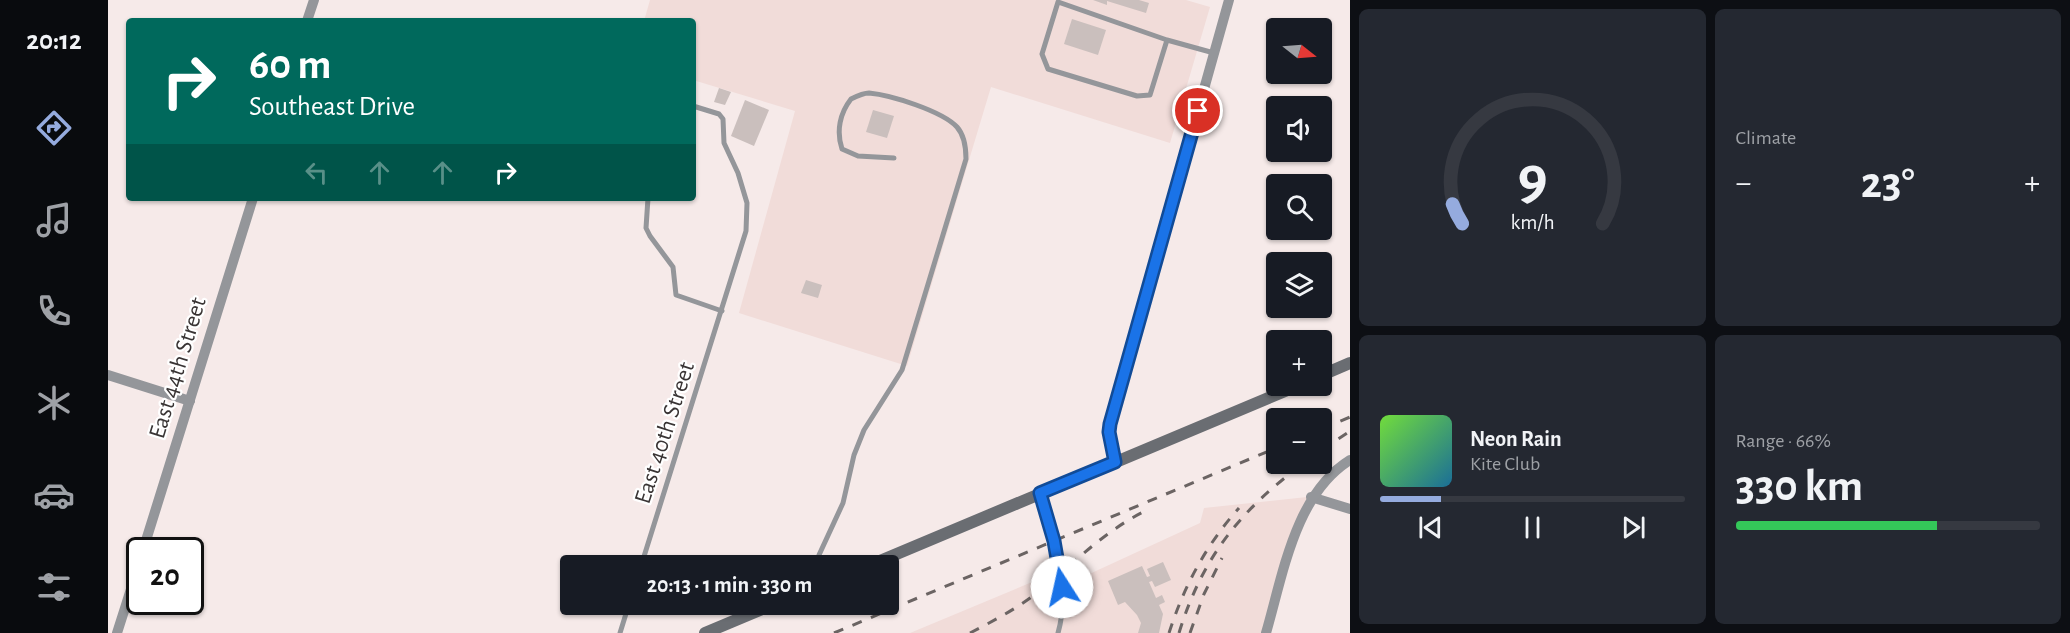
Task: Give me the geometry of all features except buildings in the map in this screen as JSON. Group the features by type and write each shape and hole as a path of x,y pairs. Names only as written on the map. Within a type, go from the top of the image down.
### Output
{"main road":[{"path":"1332,371 1350,363"},
{"path":"894,555 1273,396"},
{"path":"705,633 748,615"}],"street":[{"path":"308,18 314,0"},
{"path":"1115,462 1109,432 1110,424 1229,0"},
{"name":"East 44th Street","path":"147,537 252,201"},
{"path":"108,375 190,401"},
{"path":"1266,633 1299,522 1311,497 1333,473 1350,460"},
{"path":"1311,497 1350,509"},
{"path":"117,633 126,605"}],"lane":[{"path":"1167,39 1150,95 1137,96 1048,69 1042,54 1058,2 1214,53"},
{"path":"819,555 843,503 854,456 864,430 902,370 966,159 965,142 961,132 950,121 937,114 914,105 869,93 851,99 839,124 838,138 842,148 858,156 894,158"},
{"name":"East 40th Street","path":"644,555 746,231 747,203 738,173 725,147 723,119 719,114 696,107"},
{"path":"648,201 646,228 673,267 676,295 722,311"},
{"path":"1040,493 1054,541 1062,587 1062,620 1058,633"},
{"path":"620,633 626,615"}],"shaded area":[{"path":"650,0 1186,0 1210,7 1170,143 991,87 907,366 739,313 795,111 696,81 696,18 645,18"},
{"path":"1307,497 1265,633 910,633 1037,580 1046,594 1200,523 1204,508"}],"railway":[{"path":"1332,425 1350,417"},
{"path":"1332,443 1350,431"},
{"path":"834,633 1266,452"},
{"path":"1179,633 1199,581 1226,538 1260,499 1290,474"},
{"path":"1169,633 1197,567 1206,551 1239,508"},
{"path":"970,633 1025,602 1106,535 1149,509"},
{"path":"1190,633 1204,594 1222,558"}],"route":[{"path":"1062,587 1054,541 1040,493 1115,462 1111,452 1110,424 1198,111"}]}
